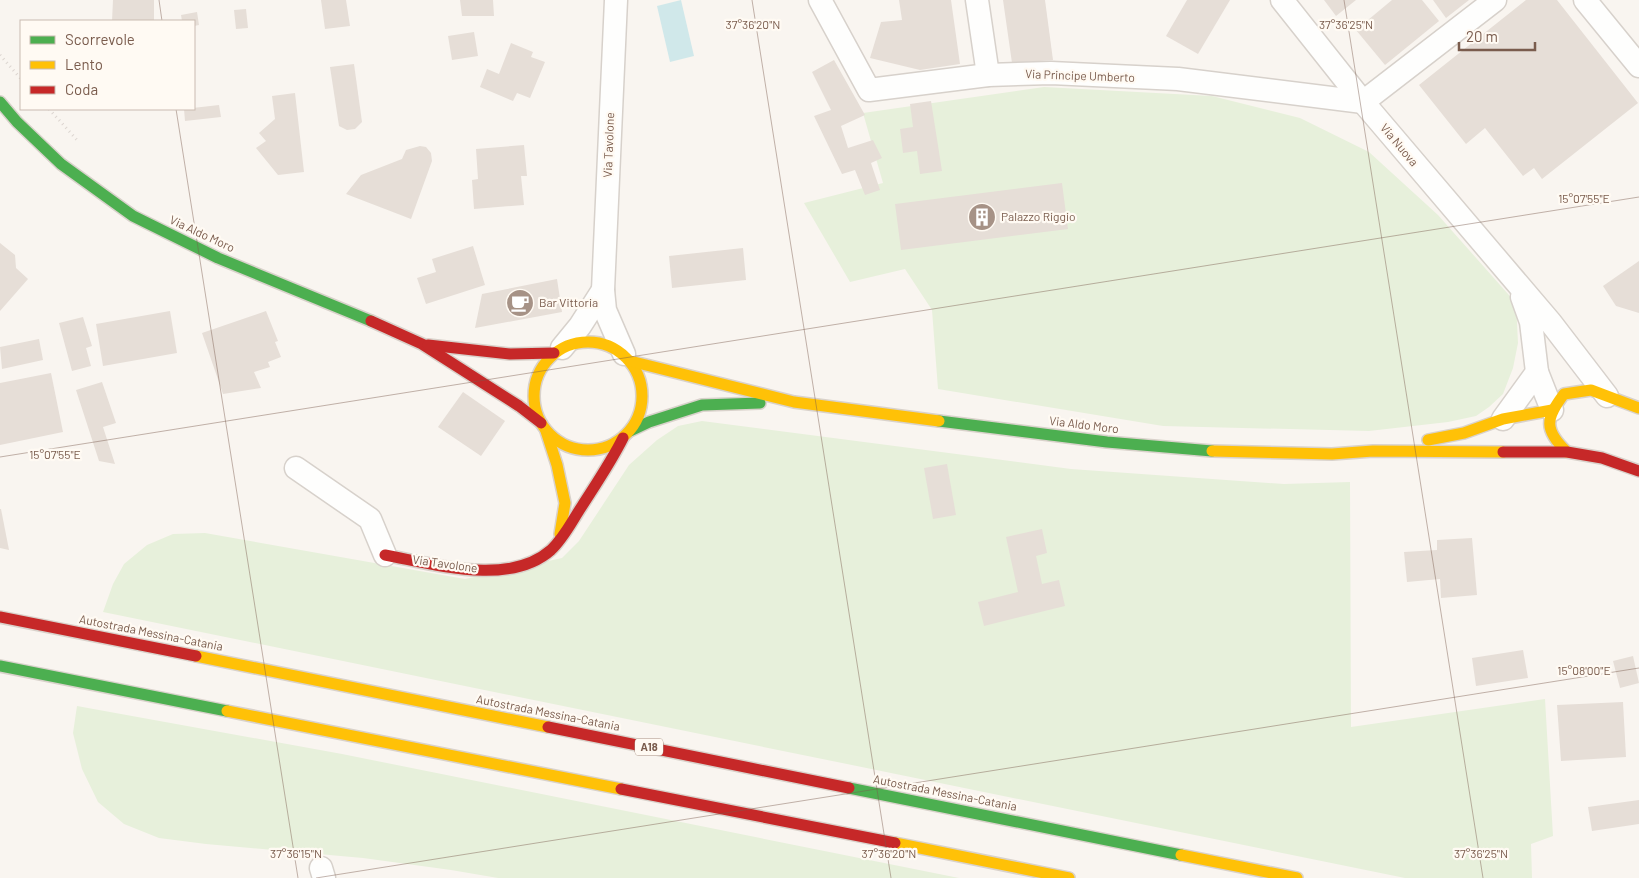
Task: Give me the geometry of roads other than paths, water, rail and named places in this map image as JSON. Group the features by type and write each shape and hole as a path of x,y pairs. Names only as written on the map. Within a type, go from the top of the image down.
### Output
{"main road":[{"name":"Via Aldo Moro","path":"0,102 17,122 61,164 133,216 218,258 335,305 422,344"},
{"path":"558,542 565,504 557,465 534,405 535,386 541,368 558,351 577,342 593,342 609,346 627,358 794,402"},
{"path":"422,344 510,354 558,351"},
{"path":"422,344 519,406 563,444 583,450 604,448 649,422 702,405 794,402"},
{"path":"626,435 639,415 643,396 639,378 627,358"},
{"path":"1567,452 1554,440 1548,428 1552,410 1564,394 1591,390 1639,408"},
{"name":"Via Aldo Moro","path":"794,402 1107,442 1202,450 1332,454 1373,452"},
{"path":"1373,452 1464,433 1503,419 1552,410"},
{"name":"Via Tavolone","path":"385,555 467,570 500,570 526,564 545,554 558,542 626,435"},
{"path":"1373,452 1567,452 1602,458 1639,471"},
{"name":"Autostrada Messina-Catania","path":"0,617 1297,878"},
{"path":"0,666 1069,878"}],"street":[{"name":"Via Tavolone","path":"616,0 603,290 604,310 627,358"},
{"name":"Via Principe Umberto","path":"820,0 869,90 988,75 1051,72 1178,79 1363,102"},
{"path":"977,0 988,75"},
{"name":"Via Nuova","path":"1282,0 1363,102 1518,287 1551,323 1607,396"},
{"path":"1363,102 1495,0"},
{"path":"1585,0 1639,66"},
{"path":"1518,287 1531,322 1537,372 1552,410"},
{"path":"558,351 580,326 603,290"},
{"path":"1503,419 1537,372"},
{"path":"296,468 370,519 385,555"}],"water":[{"path":"681,0 694,56 670,62 657,6"}],"place":[{"name":"Palazzo Riggio","path":"982,217"},
{"name":"Bar Vittoria","path":"520,303"}]}
